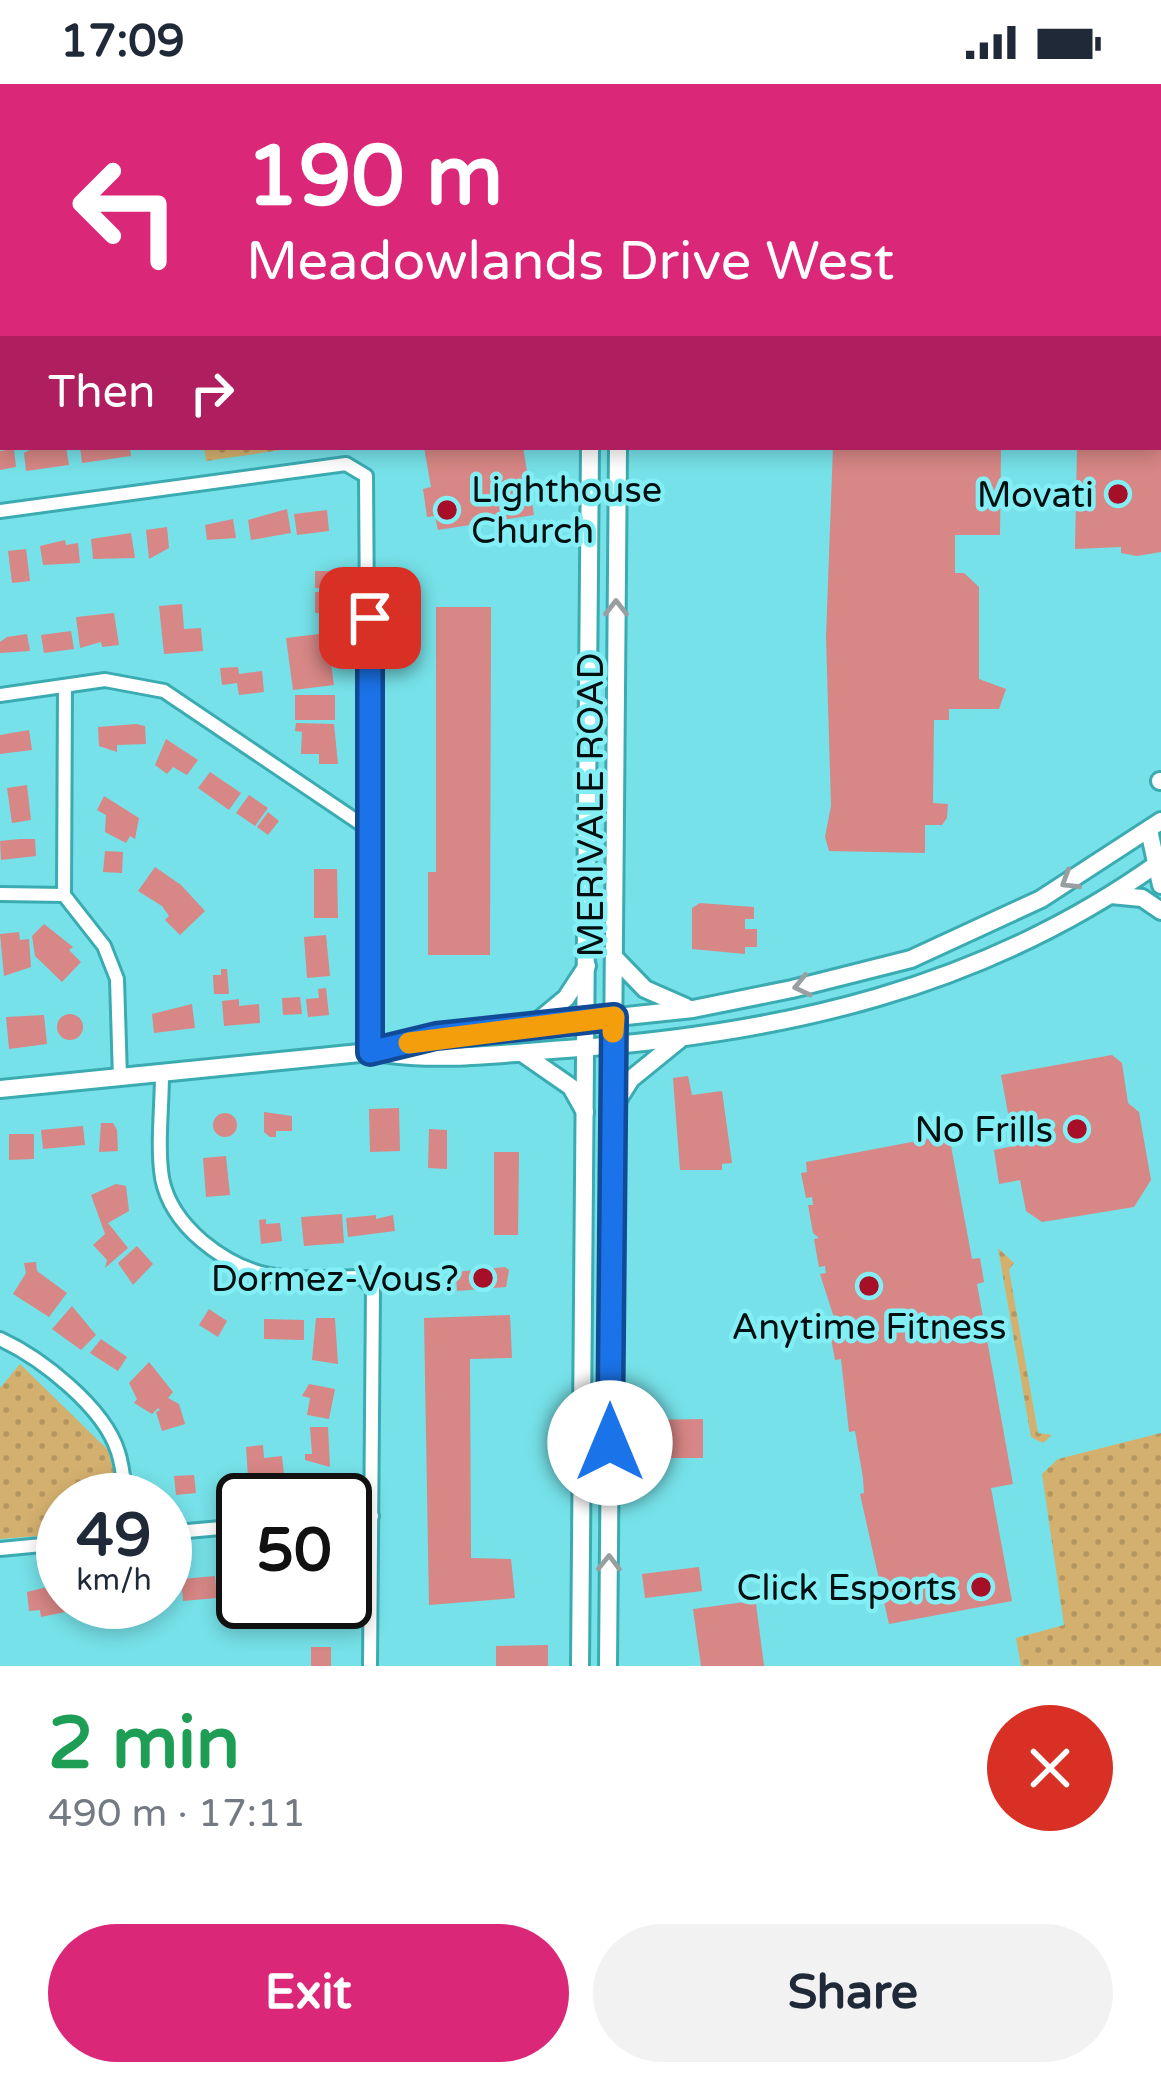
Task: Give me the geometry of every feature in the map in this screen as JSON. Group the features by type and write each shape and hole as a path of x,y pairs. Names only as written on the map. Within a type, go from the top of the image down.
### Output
{"main road":[{"name":"MERIVALE ROAD","path":"580,1666 590,959 590,450"},
{"name":"MERIVALE ROAD","path":"608,1666 618,450"},
{"path":"0,1089 370,1052 436,1036 693,1009 911,959 1041,899 1155,826 1161,885"},
{"path":"370,1052 437,1060 763,1029 853,1007 975,961 1111,896 1159,862"},
{"path":"1111,896 1142,898 1161,911"},
{"path":"614,957 645,989 693,1009"},
{"path":"531,1024 546,1018 566,998 590,959"},
{"path":"613,1107 631,1079 681,1039"},
{"path":"521,1052 571,1087 588,1115"}],"street":[{"path":"0,511 346,464 360,470 370,488 370,1052"},
{"path":"0,695 118,681 164,691 370,830"},
{"path":"65,686 64,895 104,946 116,979 120,1078"},
{"path":"0,894 64,895"},
{"path":"161,1074 162,1177 170,1204 187,1228 226,1262 253,1275 362,1276 373,1288 372,1516"},
{"path":"0,1340 29,1354 99,1418 117,1449 121,1473"},
{"path":"0,1550 36,1546"},
{"path":"370,1629 370,1666"}],"shaded area":[{"path":"204,450 281,450 206,461"},
{"path":"998,1248 1014,1263 1009,1270 1038,1433 1052,1435 1043,1443 1031,1437"},
{"path":"20,1364 108,1450 114,1473 36,1473 36,1536 0,1539 0,1388"},
{"path":"1161,1433 1161,1666 1021,1666 1016,1638 1064,1625 1042,1474 1058,1459"}],"building":[{"path":"14,450 16,467 0,470 0,451"},
{"path":"66,450 69,465 26,471 24,453"},
{"path":"80,450 130,450 131,456 82,463"},
{"path":"425,450 523,450 534,515 438,530 435,516 427,517 423,489 431,487"},
{"path":"833,450 1001,450 1000,535 955,535 955,573 964,573 979,587 979,679 1006,689 999,709 949,709 949,720 934,720 933,803 948,804 942,825 925,825 925,853 829,851 825,837 831,806 826,637"},
{"name":"Movati","path":"1077,450 1161,450 1161,552 1137,556 1121,553 1121,547 1075,549"},
{"path":"287,509 291,533 251,540 248,520"},
{"path":"327,510 329,531 297,535 294,514"},
{"path":"233,519 236,538 207,540 205,525"},
{"path":"167,527 169,548 149,559 146,530"},
{"path":"131,533 135,558 93,559 91,539"},
{"path":"65,540 66,545 78,543 80,563 43,565 40,546"},
{"path":"26,549 30,581 12,583 8,551"},
{"path":"315,571 334,571 334,588 315,588"},
{"path":"315,592 334,592 334,613 315,613"},
{"path":"182,604 184,629 201,628 203,651 164,654 159,606"},
{"path":"436,607 491,607 490,955 428,955 428,872 436,872"},
{"path":"114,613 119,645 102,647 101,642 80,648 76,617"},
{"path":"71,631 74,649 44,653 41,635"},
{"path":"327,633 334,685 293,690 286,638"},
{"path":"27,634 30,651 0,653 0,642 7,637"},
{"path":"238,667 239,674 262,671 264,692 239,695 237,683 222,685 220,668"},
{"path":"295,695 335,695 335,720 295,720"},
{"path":"296,723 334,724 338,764 319,764 319,754 301,754 302,732 295,731"},
{"path":"145,726 146,744 117,745 117,752 99,746 98,727"},
{"path":"29,730 32,750 0,754 0,735"},
{"path":"166,739 198,760 187,775 173,767 167,774 155,765"},
{"path":"210,772 241,793 229,810 198,788"},
{"path":"27,785 31,820 12,823 7,788"},
{"path":"249,795 268,808 255,826 236,813"},
{"path":"104,796 139,818 135,839 130,836 126,843 105,832 106,815 97,810"},
{"path":"268,812 279,821 268,835 257,827"},
{"path":"35,839 36,856 1,860 0,841"},
{"path":"105,851 123,852 122,873 103,872"},
{"path":"155,867 181,885 205,911 180,935 165,920 169,916 162,906 138,891"},
{"path":"314,869 337,869 338,918 314,918"},
{"path":"700,903 754,907 754,919 745,919 745,929 757,929 757,947 745,947 745,954 692,949 692,908"},
{"path":"44,924 73,947 69,950 81,962 62,982 35,956 32,936"},
{"path":"19,932 20,940 29,939 31,967 4,976 0,934"},
{"path":"326,935 330,976 307,978 304,937"},
{"path":"221,969 227,969 229,994 214,994 213,975 221,975"},
{"path":"326,988 329,1015 308,1017 306,999 319,998 318,989"},
{"path":"300,997 302,1014 283,1015 282,998"},
{"path":"239,999 239,1006 259,1004 260,1023 224,1026 222,1001"},
{"path":"192,1004 195,1028 154,1033 152,1014"},
{"path":"70,1014 83,1027 70,1040 57,1027"},
{"path":"44,1015 47,1044 9,1049 6,1017"},
{"name":"No Frills","path":"1112,1055 1122,1063 1128,1103 1139,1112 1151,1180 1134,1207 1042,1222 1026,1211 1020,1180 999,1184 994,1150 1014,1146 1001,1075"},
{"path":"688,1076 692,1095 722,1091 732,1163 722,1164 722,1170 680,1170 673,1078"},
{"path":"399,1108 400,1151 370,1152 369,1109"},
{"path":"264,1112 292,1116 292,1131 276,1131 276,1137 270,1137 264,1132"},
{"path":"225,1113 237,1125 225,1137 213,1125"},
{"path":"101,1123 113,1123 118,1151 99,1152"},
{"path":"83,1126 85,1145 43,1149 41,1130"},
{"path":"429,1129 447,1130 447,1169 428,1168"},
{"path":"9,1134 34,1134 34,1159 9,1160"},
{"path":"949,1135 972,1259 980,1258 984,1282 977,1284 1013,1484 991,1488 1012,1601 889,1624 860,1494 864,1493 863,1478 855,1431 849,1432 841,1359 835,1360 828,1322 835,1321 820,1274 826,1273 825,1266 819,1267 814,1239 819,1238 813,1233 808,1205 813,1205 812,1197 806,1198 801,1173 807,1172 806,1162"},
{"path":"494,1152 519,1152 518,1235 494,1235"},
{"path":"226,1156 230,1195 206,1197 203,1158"},
{"path":"116,1184 126,1186 129,1211 108,1223 128,1248 105,1268 107,1260 93,1245 105,1234 91,1195"},
{"path":"342,1214 344,1243 304,1246 301,1217"},
{"path":"376,1215 376,1219 393,1215 395,1231 348,1237 346,1218"},
{"path":"266,1219 266,1224 280,1223 282,1241 261,1244 259,1220"},
{"path":"137,1246 153,1264 133,1285 118,1263"},
{"path":"36,1262 37,1271 67,1293 49,1317 13,1294 26,1273 24,1263"},
{"name":"Dormez-Vous?","path":"509,1270 506,1287 457,1291 456,1272"},
{"path":"72,1306 96,1335 81,1350 52,1329"},
{"path":"209,1309 227,1321 218,1337 199,1325"},
{"path":"510,1315 512,1358 470,1359 471,1558 511,1559 515,1598 429,1605 424,1318"},
{"path":"316,1318 335,1318 338,1364 312,1360"},
{"path":"264,1319 304,1320 304,1340 264,1339"},
{"path":"101,1339 127,1357 118,1371 90,1353"},
{"path":"149,1362 173,1392 168,1398 179,1404 185,1424 162,1431 158,1408 152,1414 134,1403 137,1399 129,1383"},
{"path":"309,1384 335,1389 329,1419 307,1415 310,1398 302,1396"},
{"path":"703,1419 703,1458 662,1458 662,1470 643,1470 643,1420"},
{"path":"310,1427 328,1427 330,1467 305,1460 305,1454 312,1454"},
{"path":"263,1445 264,1458 282,1456 284,1473 248,1473 246,1447"},
{"path":"699,1567 702,1591 645,1598 642,1574"},
{"path":"215,1576 216,1598 192,1600 192,1578"},
{"path":"36,1590 36,1610 29,1611 27,1592"},
{"path":"756,1604 764,1666 701,1666 693,1609"},
{"path":"548,1645 548,1666 496,1666 496,1646"},
{"path":"311,1647 331,1647 331,1666 311,1666"}],"slow traffic":[{"path":"409,1043 614,1017 613,1032"}],"place":[{"name":"Movati","path":"1118,494"},
{"name":"Lighthouse Church","path":"447,510"},
{"name":"No Frills","path":"1077,1129"},
{"name":"Dormez-Vous?","path":"483,1278"},
{"name":"Anytime Fitness","path":"869,1286"},
{"name":"Click Esports","path":"981,1587"}],"route":[{"path":"370,618 370,1052 436,1036 614,1017 610,1443"}]}
